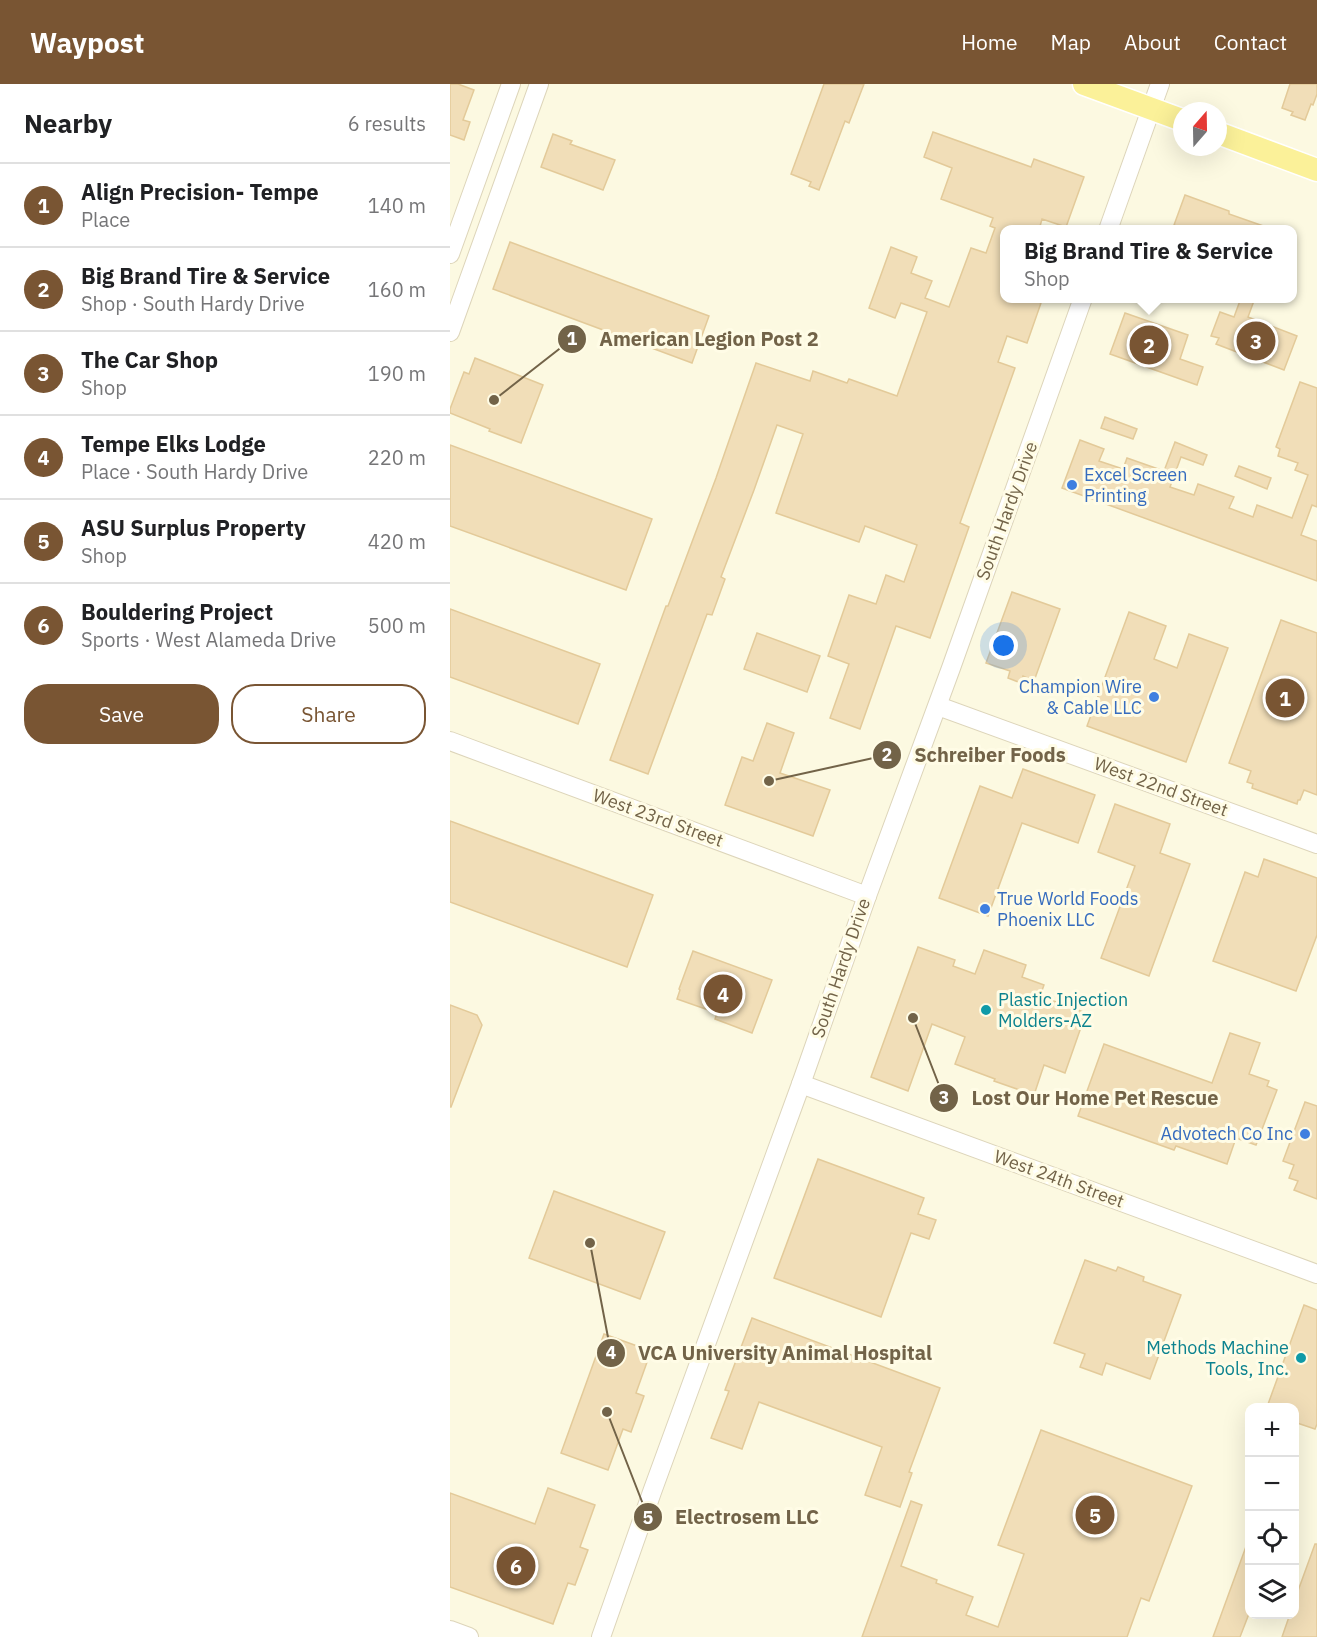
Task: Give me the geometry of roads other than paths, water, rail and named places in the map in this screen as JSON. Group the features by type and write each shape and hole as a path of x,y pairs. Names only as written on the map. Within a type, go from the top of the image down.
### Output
{"main road":[{"path":"1084,84 1173,117"},
{"path":"1227,136 1317,170"}],"street":[{"path":"450,254 511,84"},
{"path":"450,332 540,84"},
{"path":"1110,225 1160,84"},
{"name":"South Hardy Drive","path":"601,1637 1081,303"},
{"name":"West 22nd Street","path":"938,706 1317,844"},
{"name":"West 23rd Street","path":"450,741 867,896"},
{"name":"West 24th Street","path":"801,1084 1317,1274"},
{"path":"450,1630 469,1637"}],"place":[{"name":"The Car Shop","path":"1256,341"},
{"name":"Big Brand Tire & Service","path":"1149,345"},
{"name":"American Legion Post 2","path":"494,400"},
{"name":"Excel Screen Printing","path":"1072,485"},
{"name":"Champion Wire & Cable LLC","path":"1154,697"},
{"name":"Align Precision- Tempe","path":"1285,698"},
{"name":"Schreiber Foods","path":"769,781"},
{"name":"True World Foods Phoenix LLC","path":"985,909"},
{"name":"Tempe Elks Lodge","path":"723,994"},
{"name":"Plastic Injection Molders-AZ","path":"986,1010"},
{"name":"Lost Our Home Pet Rescue","path":"913,1018"},
{"name":"Advotech Co Inc","path":"1305,1134"},
{"name":"VCA University Animal Hospital","path":"590,1243"},
{"name":"Methods Machine Tools, Inc.","path":"1301,1358"},
{"name":"Electrosem LLC","path":"607,1412"},
{"name":"ASU Surplus Property","path":"1095,1515"},
{"name":"Bouldering Project","path":"516,1566"}]}
